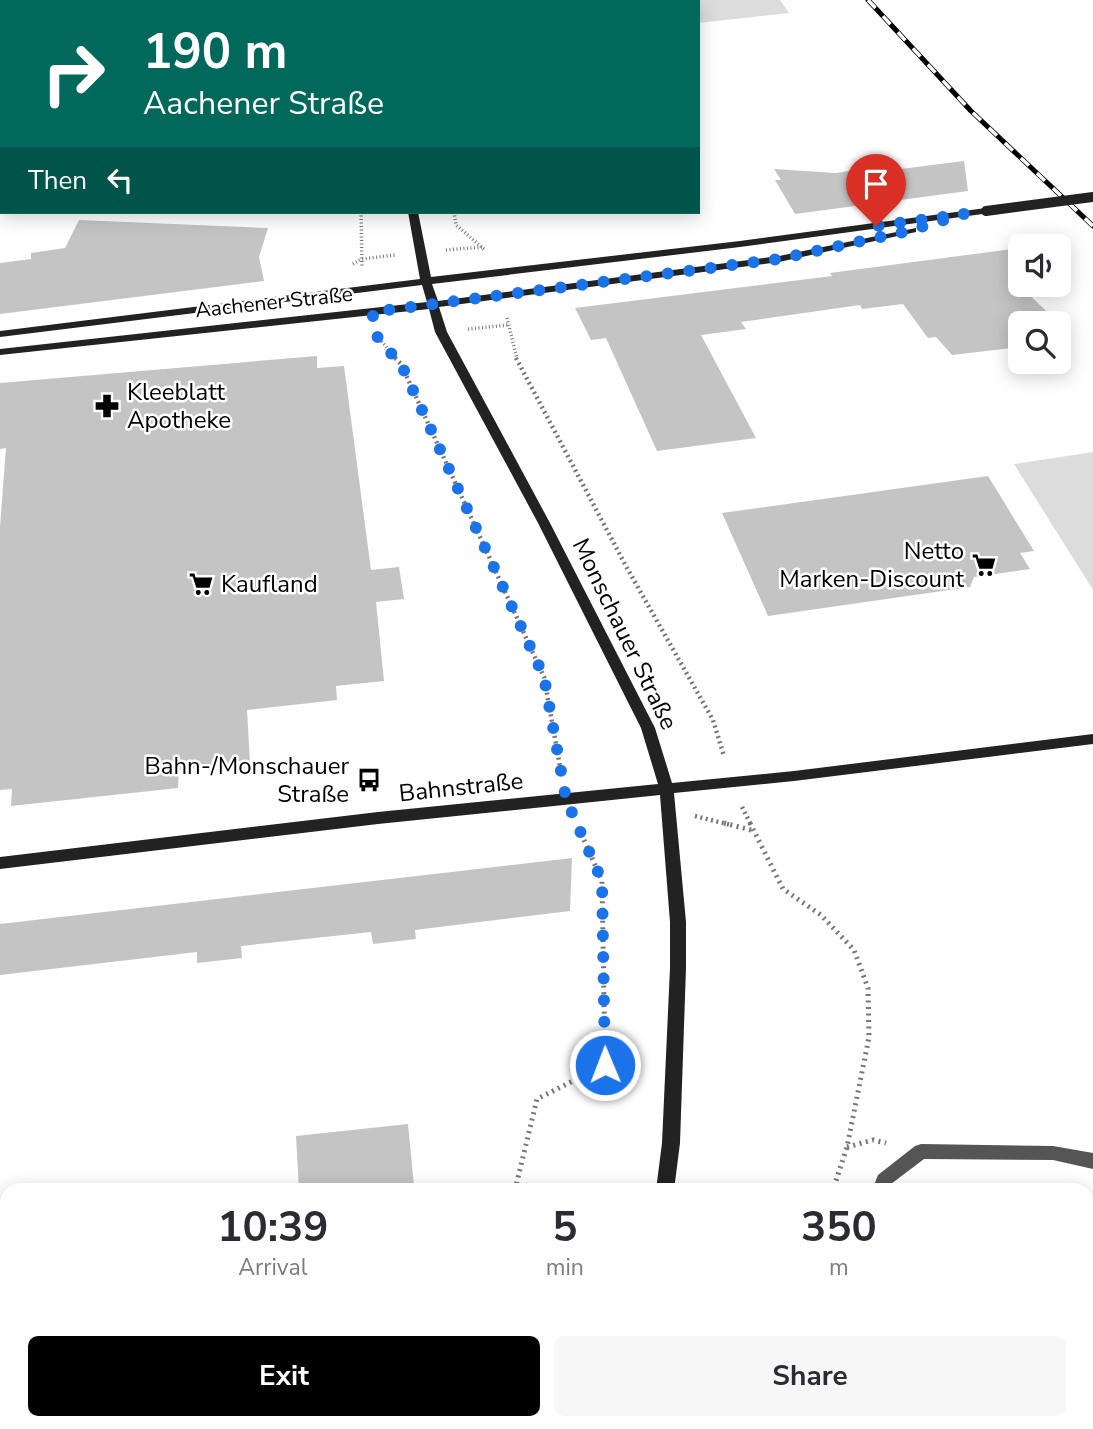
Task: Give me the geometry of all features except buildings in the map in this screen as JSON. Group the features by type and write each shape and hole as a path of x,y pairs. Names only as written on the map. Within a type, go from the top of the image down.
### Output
{"main road":[{"name":"Aachener Straße","path":"0,334 1093,197"},
{"name":"Monschauer Straße","path":"413,214 426,280 450,352 544,523 648,728 666,788 670,809 678,922 678,968 671,1143 666,1183"},
{"name":"Aachener Straße","path":"0,352 433,305 779,259 908,231 964,214"},
{"name":"Bahnstraße","path":"0,863 262,831 732,783 1093,739"}],"street":[{"path":"883,1183 922,1151 1053,1153 1093,1161"}],"path":[{"path":"362,259 483,246 456,225 454,214"},
{"path":"372,312 378,339 401,364 544,677 566,799 602,881 605,1065 537,1099 517,1183"},
{"path":"508,325 514,353 520,365 627,568 713,720 732,783 752,830 783,889 821,915 854,950 868,988 869,1037 847,1147 835,1183"}],"shaded area":[{"path":"700,0 780,0 789,13 700,23"},
{"path":"1093,452 1093,590 1014,464"}],"railway":[{"path":"868,0 971,111 1093,226"}],"place":[{"name":"Kleeblatt Apotheke","path":"107,406"},
{"name":"Netto Marken-Discount","path":"984,565"},
{"name":"Kaufland","path":"201,584"},
{"name":"Bahn-/Monschauer Straße","path":"369,780"}],"route":[{"path":"605,1065 602,881 566,799 544,677 401,364 378,339 372,312 779,259 908,231 964,214 876,226"}]}
